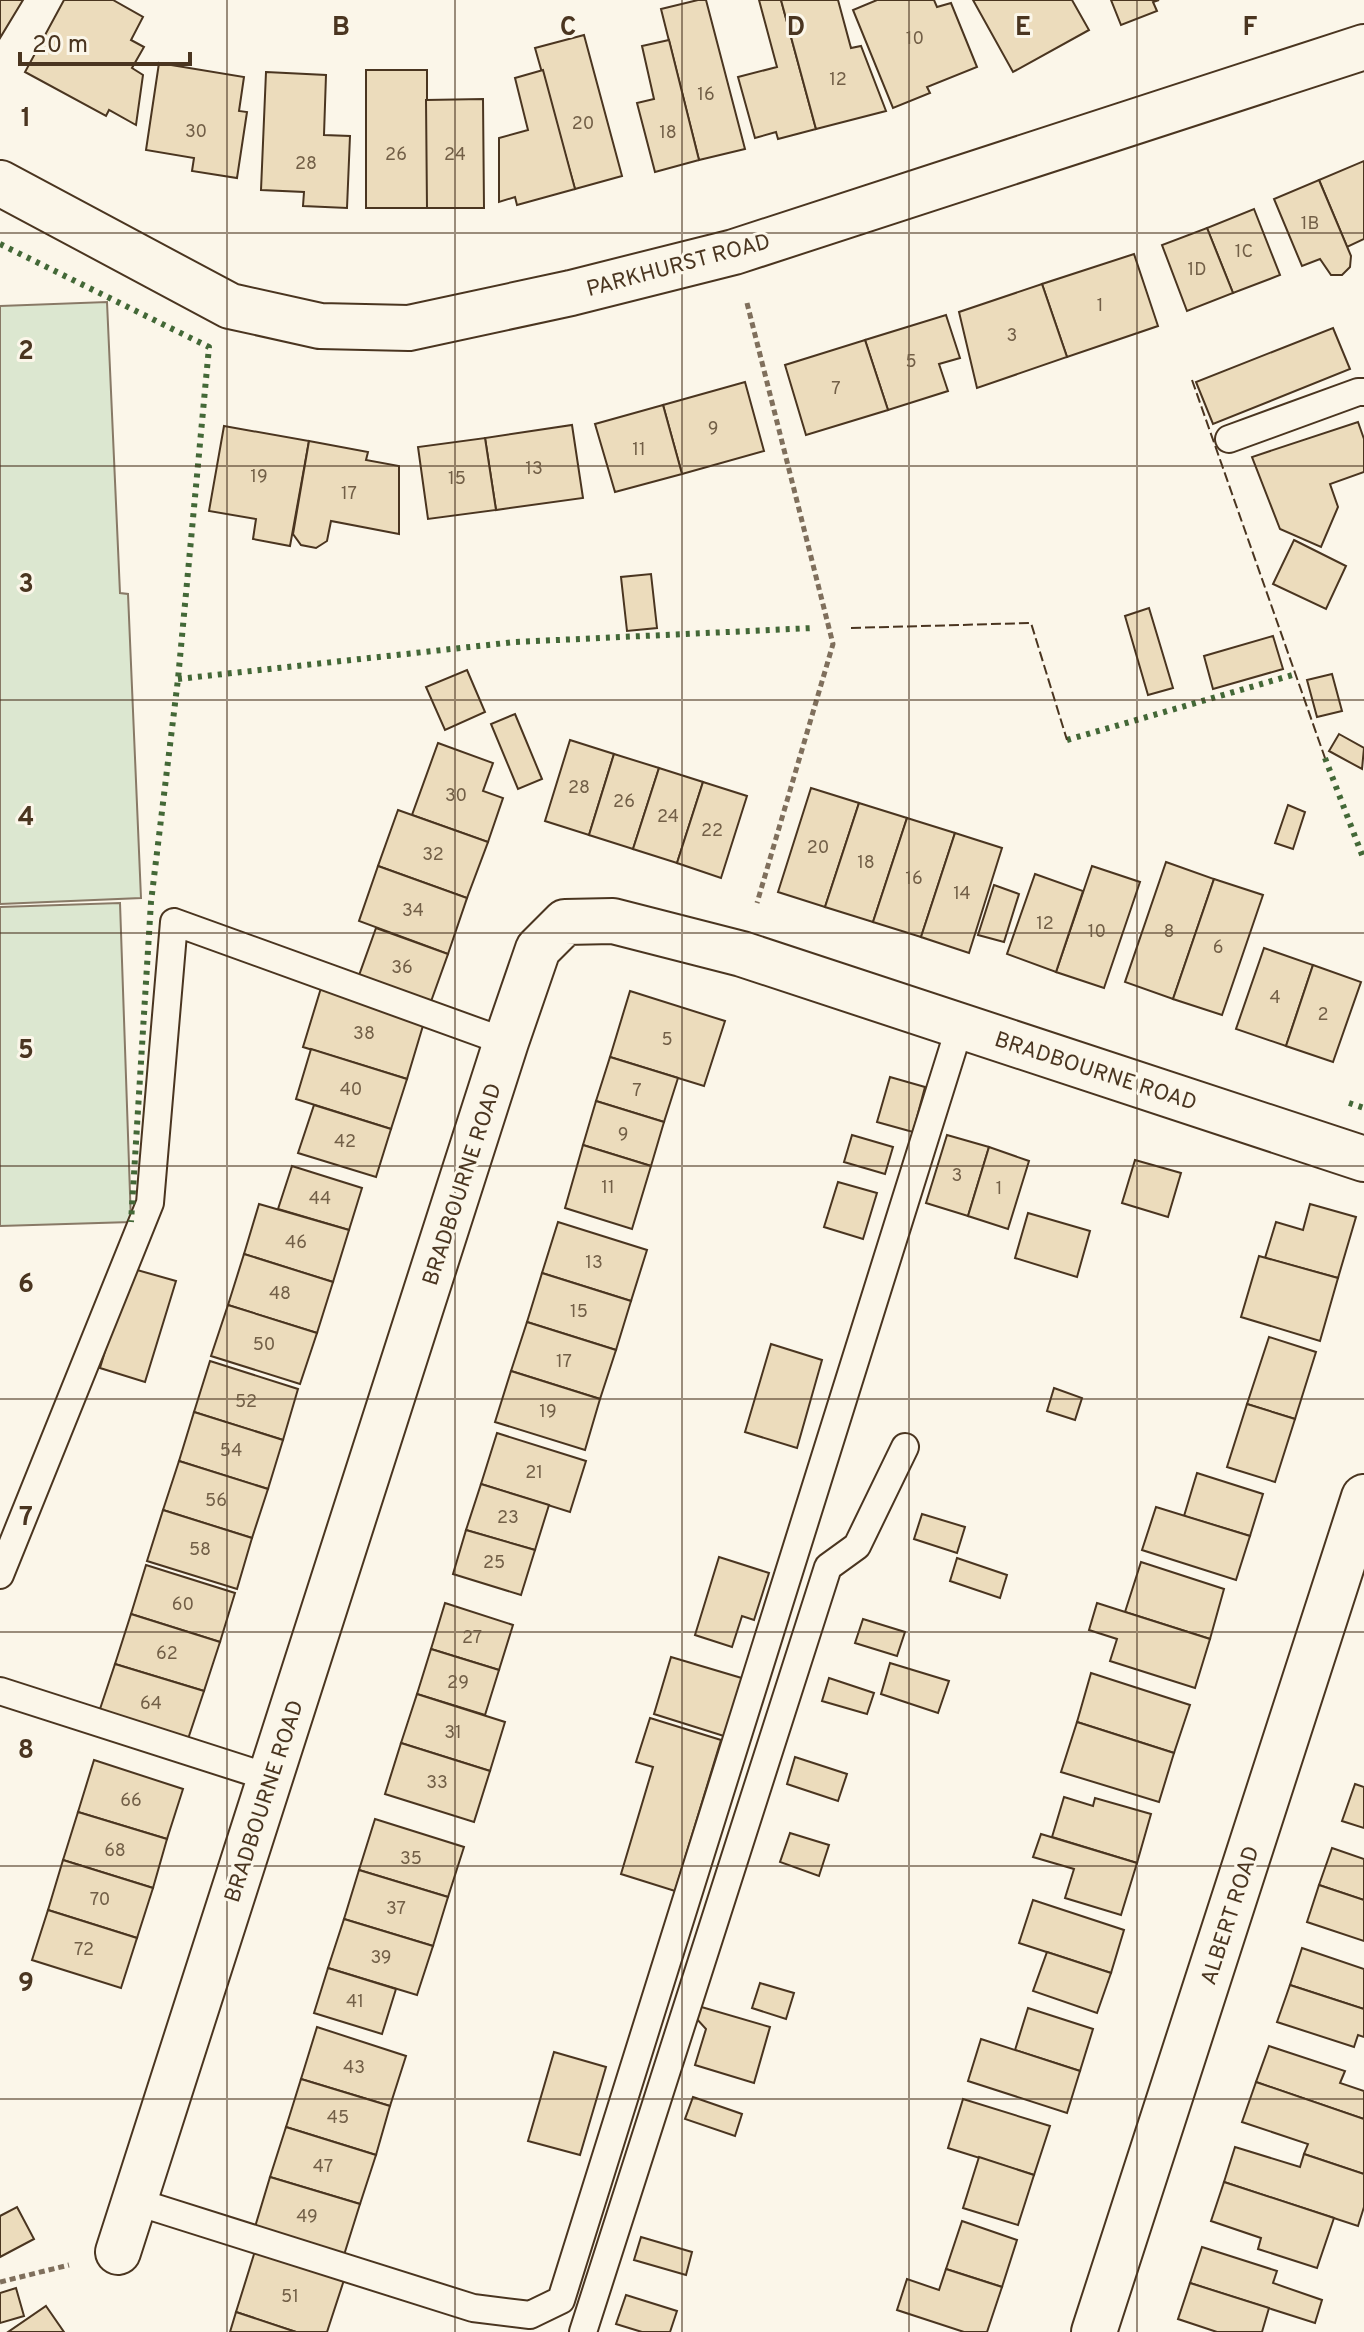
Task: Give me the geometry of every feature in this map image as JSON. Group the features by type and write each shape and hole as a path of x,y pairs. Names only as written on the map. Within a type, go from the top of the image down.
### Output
{"street":[{"name":"PARKHURST ROAD","path":"0,183 230,306 320,326 409,328 571,293 734,252 1364,47"},
{"name":"BRADBOURNE ROAD","path":"98,2258 134,2201 538,949 565,922 613,921 742,954 1364,1159"},
{"name":"ALBERT ROAD","path":"1094,2332 1364,1497"}],"lane":[{"path":"1229,439 1364,392"},
{"path":"0,1575 150,1203 174,922 506,1042"},
{"path":"134,2201 473,2308 530,2315 561,2300 960,1026"},
{"path":"583,2332 828,1567 857,1546 905,1447"},
{"path":"0,1691 271,1778"}],"path":[{"path":"734,252 833,644 742,954"},
{"path":"0,2282 98,2258"}],"green space":[{"path":"107,302 120,593 128,594 141,898 0,904 0,306"},
{"path":"120,903 131,1222 0,1226 0,907"}],"building":[{"path":"0,0 23,0 0,38"},
{"path":"64,0 113,0 143,17 131,40 144,47 132,68 143,75 136,125 109,110 106,116 25,72"},
{"path":"706,0 745,149 699,160 661,9"},
{"path":"759,0 781,0 816,129 778,139 776,132 755,138 738,77 777,67"},
{"path":"781,0 838,0 851,48 861,46 886,111 816,129"},
{"path":"877,0 934,0 937,7 951,3 977,67 927,87 930,93 893,108 853,10"},
{"path":"973,0 1072,0 1089,30 1013,72"},
{"path":"1111,0 1159,0 1153,2 1157,11 1121,25"},
{"path":"584,35 622,176 575,189 535,48"},
{"path":"669,40 699,160 655,172 637,103 654,99 642,46"},
{"path":"159,63 244,77 239,111 247,112 237,178 192,171 194,158 146,150"},
{"path":"366,70 427,70 427,208 366,208"},
{"path":"543,70 575,189 517,205 515,197 499,202 499,138 528,130 515,78"},
{"path":"266,72 326,75 324,135 350,136 347,208 303,206 304,192 261,190"},
{"path":"483,99 484,208 427,208 426,100"},
{"path":"1364,161 1364,239 1347,247 1319,180"},
{"path":"1319,180 1351,256 1350,267 1342,275 1331,275 1320,259 1302,266 1274,199"},
{"path":"1254,209 1280,275 1233,293 1207,228"},
{"path":"1207,228 1233,293 1187,311 1162,245"},
{"path":"1134,254 1158,326 1067,357 1042,284"},
{"path":"1042,284 1067,357 977,388 959,312"},
{"path":"946,315 960,358 939,364 948,391 888,410 865,340"},
{"path":"1333,328 1350,369 1213,424 1196,382"},
{"path":"865,340 888,410 806,435 785,365"},
{"path":"745,382 764,451 682,474 663,405"},
{"path":"663,405 682,474 615,492 595,424"},
{"path":"1358,422 1364,439 1364,472 1330,484 1338,507 1321,547 1280,529 1252,457"},
{"path":"572,425 583,498 496,510 485,438"},
{"path":"224,426 309,441 290,546 253,539 256,519 209,511"},
{"path":"485,438 496,510 428,519 418,447"},
{"path":"309,441 368,452 366,460 399,466 399,534 331,521 327,541 316,548 301,545 293,534"},
{"path":"1294,540 1346,566 1326,609 1273,584"},
{"path":"651,574 657,628 627,631 621,577"},
{"path":"1149,608 1173,688 1148,695 1125,616"},
{"path":"1273,636 1283,669 1213,689 1204,656"},
{"path":"467,670 485,712 445,730 426,687"},
{"path":"1332,674 1342,711 1317,717 1307,680"},
{"path":"515,714 542,779 518,789 491,724"},
{"path":"1339,734 1364,748 1362,769 1329,751"},
{"path":"570,740 614,754 589,835 545,821"},
{"path":"438,743 493,763 483,791 503,798 488,842 412,815"},
{"path":"614,754 659,768 633,849 589,835"},
{"path":"659,768 703,782 677,863 633,849"},
{"path":"703,782 747,796 721,878 677,863"},
{"path":"811,788 859,803 825,907 778,892"},
{"path":"859,803 907,818 873,922 825,907"},
{"path":"1288,805 1305,812 1293,849 1275,843"},
{"path":"398,810 488,842 467,898 378,866"},
{"path":"907,818 955,833 921,937 873,922"},
{"path":"955,833 1002,848 969,953 921,937"},
{"path":"1166,862 1214,879 1173,999 1125,982"},
{"path":"378,866 467,898 448,954 359,921"},
{"path":"1092,866 1140,882 1104,988 1056,972"},
{"path":"1035,874 1083,891 1056,972 1007,954"},
{"path":"1214,879 1263,895 1222,1015 1173,999"},
{"path":"994,885 1019,894 1004,942 978,935"},
{"path":"376,928 448,954 429,1007 357,981"},
{"path":"1264,948 1313,965 1286,1046 1236,1029"},
{"path":"1313,965 1361,982 1333,1062 1286,1046"},
{"path":"321,988 425,1019 407,1079 303,1047"},
{"path":"630,991 725,1021 704,1086 610,1057"},
{"path":"311,1049 407,1079 391,1129 296,1099"},
{"path":"610,1057 678,1078 664,1122 596,1101"},
{"path":"890,1077 925,1087 913,1132 877,1122"},
{"path":"596,1101 664,1122 651,1166 583,1145"},
{"path":"314,1105 391,1129 376,1177 298,1153"},
{"path":"852,1135 893,1147 885,1174 844,1162"},
{"path":"947,1135 989,1147 968,1216 926,1203"},
{"path":"583,1145 651,1166 632,1229 565,1208"},
{"path":"989,1147 1029,1161 1008,1229 968,1216"},
{"path":"1135,1160 1181,1173 1168,1217 1122,1203"},
{"path":"292,1166 362,1188 349,1230 278,1209"},
{"path":"838,1182 877,1193 863,1239 824,1227"},
{"path":"259,1204 349,1230 333,1282 244,1254"},
{"path":"1310,1204 1356,1217 1338,1278 1265,1258 1276,1222 1303,1230"},
{"path":"1028,1213 1090,1231 1077,1277 1015,1258"},
{"path":"558,1222 647,1250 631,1301 542,1273"},
{"path":"244,1254 333,1282 317,1333 228,1305"},
{"path":"1259,1256 1338,1278 1320,1341 1241,1317"},
{"path":"130,1268 176,1281 145,1382 100,1368"},
{"path":"542,1273 631,1301 616,1350 527,1322"},
{"path":"228,1305 317,1333 300,1384 211,1356"},
{"path":"527,1322 616,1350 600,1399 511,1371"},
{"path":"1269,1337 1316,1352 1295,1419 1247,1404"},
{"path":"771,1344 822,1360 797,1448 745,1432"},
{"path":"210,1361 298,1389 283,1440 194,1412"},
{"path":"511,1371 600,1399 585,1450 495,1422"},
{"path":"1054,1388 1082,1398 1075,1420 1047,1411"},
{"path":"1247,1404 1295,1419 1275,1482 1227,1467"},
{"path":"194,1412 283,1440 268,1489 179,1461"},
{"path":"497,1433 586,1461 570,1512 481,1484"},
{"path":"179,1461 268,1489 252,1538 163,1510"},
{"path":"1197,1473 1263,1494 1250,1536 1184,1516"},
{"path":"481,1484 549,1505 535,1550 466,1530"},
{"path":"1156,1507 1250,1536 1236,1580 1142,1550"},
{"path":"163,1510 252,1538 237,1589 147,1561"},
{"path":"922,1514 965,1527 957,1553 914,1539"},
{"path":"466,1530 535,1550 521,1595 453,1574"},
{"path":"719,1557 769,1573 754,1620 742,1616 732,1647 695,1635"},
{"path":"957,1558 1007,1575 1000,1598 950,1581"},
{"path":"1141,1562 1224,1589 1210,1639 1125,1612"},
{"path":"146,1565 235,1593 220,1642 131,1614"},
{"path":"445,1603 513,1625 499,1670 431,1649"},
{"path":"1097,1603 1210,1639 1195,1688 1110,1661 1117,1639 1089,1630"},
{"path":"131,1614 220,1642 204,1691 115,1664"},
{"path":"863,1619 905,1632 897,1656 855,1643"},
{"path":"431,1649 499,1670 485,1715 417,1694"},
{"path":"671,1657 745,1679 727,1737 654,1714"},
{"path":"890,1663 949,1681 938,1713 881,1694"},
{"path":"115,1664 204,1691 187,1742 98,1715"},
{"path":"1091,1673 1190,1705 1174,1753 1077,1722"},
{"path":"829,1678 874,1693 867,1714 822,1701"},
{"path":"417,1694 505,1722 490,1771 401,1743"},
{"path":"650,1718 721,1740 675,1891 621,1874 653,1767 636,1762"},
{"path":"1077,1722 1174,1753 1159,1802 1061,1772"},
{"path":"401,1743 490,1771 474,1822 385,1794"},
{"path":"795,1757 847,1774 838,1801 787,1784"},
{"path":"94,1760 183,1789 167,1839 78,1812"},
{"path":"1355,1784 1364,1787 1364,1828 1342,1821"},
{"path":"1064,1797 1093,1806 1095,1798 1151,1814 1137,1863 1052,1837"},
{"path":"78,1812 167,1839 153,1888 63,1860"},
{"path":"375,1819 464,1847 448,1897 359,1870"},
{"path":"790,1833 829,1845 819,1876 780,1862"},
{"path":"1041,1834 1137,1863 1121,1915 1065,1898 1074,1869 1033,1857"},
{"path":"1332,1848 1364,1859 1364,1900 1319,1885"},
{"path":"63,1860 153,1888 137,1938 48,1910"},
{"path":"359,1870 448,1897 433,1946 344,1919"},
{"path":"1319,1885 1364,1900 1364,1941 1307,1922"},
{"path":"1033,1900 1124,1930 1111,1973 1019,1943"},
{"path":"48,1910 137,1938 121,1988 32,1960"},
{"path":"344,1919 433,1946 417,1995 328,1968"},
{"path":"1302,1948 1364,1969 1364,2009 1290,1985"},
{"path":"1047,1952 1111,1973 1097,2013 1033,1991"},
{"path":"328,1968 396,1989 382,2034 314,2013"},
{"path":"760,1983 794,1993 786,2019 752,2008"},
{"path":"1290,1985 1364,2009 1364,2037 1358,2035 1354,2047 1277,2022"},
{"path":"698,2006 770,2027 754,2083 695,2065 706,2029 695,2017"},
{"path":"1028,2008 1093,2029 1080,2071 1015,2050"},
{"path":"317,2027 406,2056 390,2106 301,2079"},
{"path":"981,2039 1080,2071 1067,2113 968,2081"},
{"path":"1269,2046 1345,2071 1340,2083 1364,2091 1364,2119 1256,2082"},
{"path":"554,2052 606,2067 580,2155 528,2141"},
{"path":"301,2079 390,2106 376,2155 286,2127"},
{"path":"1256,2082 1364,2119 1364,2174 1304,2154 1308,2144 1242,2122"},
{"path":"693,2097 742,2114 735,2136 685,2119"},
{"path":"963,2099 1050,2126 1034,2175 948,2148"},
{"path":"286,2127 376,2155 360,2204 270,2177"},
{"path":"1235,2147 1300,2167 1304,2154 1364,2174 1364,2207 1358,2226 1224,2182"},
{"path":"979,2157 1034,2175 1018,2225 963,2208"},
{"path":"270,2177 360,2204 344,2255 255,2227"},
{"path":"1224,2182 1334,2218 1317,2268 1258,2249 1261,2238 1211,2221"},
{"path":"17,2207 34,2239 0,2257 0,2216"},
{"path":"962,2221 1017,2240 1002,2287 946,2269"},
{"path":"641,2237 692,2252 686,2275 634,2260"},
{"path":"1202,2247 1277,2271 1273,2283 1322,2300 1315,2323 1190,2283"},
{"path":"255,2251 344,2280 327,2332 296,2332 236,2312"},
{"path":"946,2269 1002,2287 987,2332 964,2332 897,2310 907,2279 939,2290"},
{"path":"1190,2283 1269,2308 1262,2332 1217,2332 1178,2319"},
{"path":"16,2288 24,2316 0,2323 0,2293"},
{"path":"626,2295 677,2311 670,2332 642,2332 616,2324"},
{"path":"46,2306 64,2332 8,2332"},
{"path":"236,2312 296,2332 230,2332"}],"hedge":[{"path":"0,244 209,347 178,679 151,902 131,1222"},
{"path":"178,679 515,642 813,628"},
{"path":"1067,740 1296,674"},
{"path":"1325,758 1364,860"},
{"path":"1349,1103 1364,1108"}],"fence":[{"path":"1192,380 1325,758"},
{"path":"851,628 1031,623 1067,740"}]}
